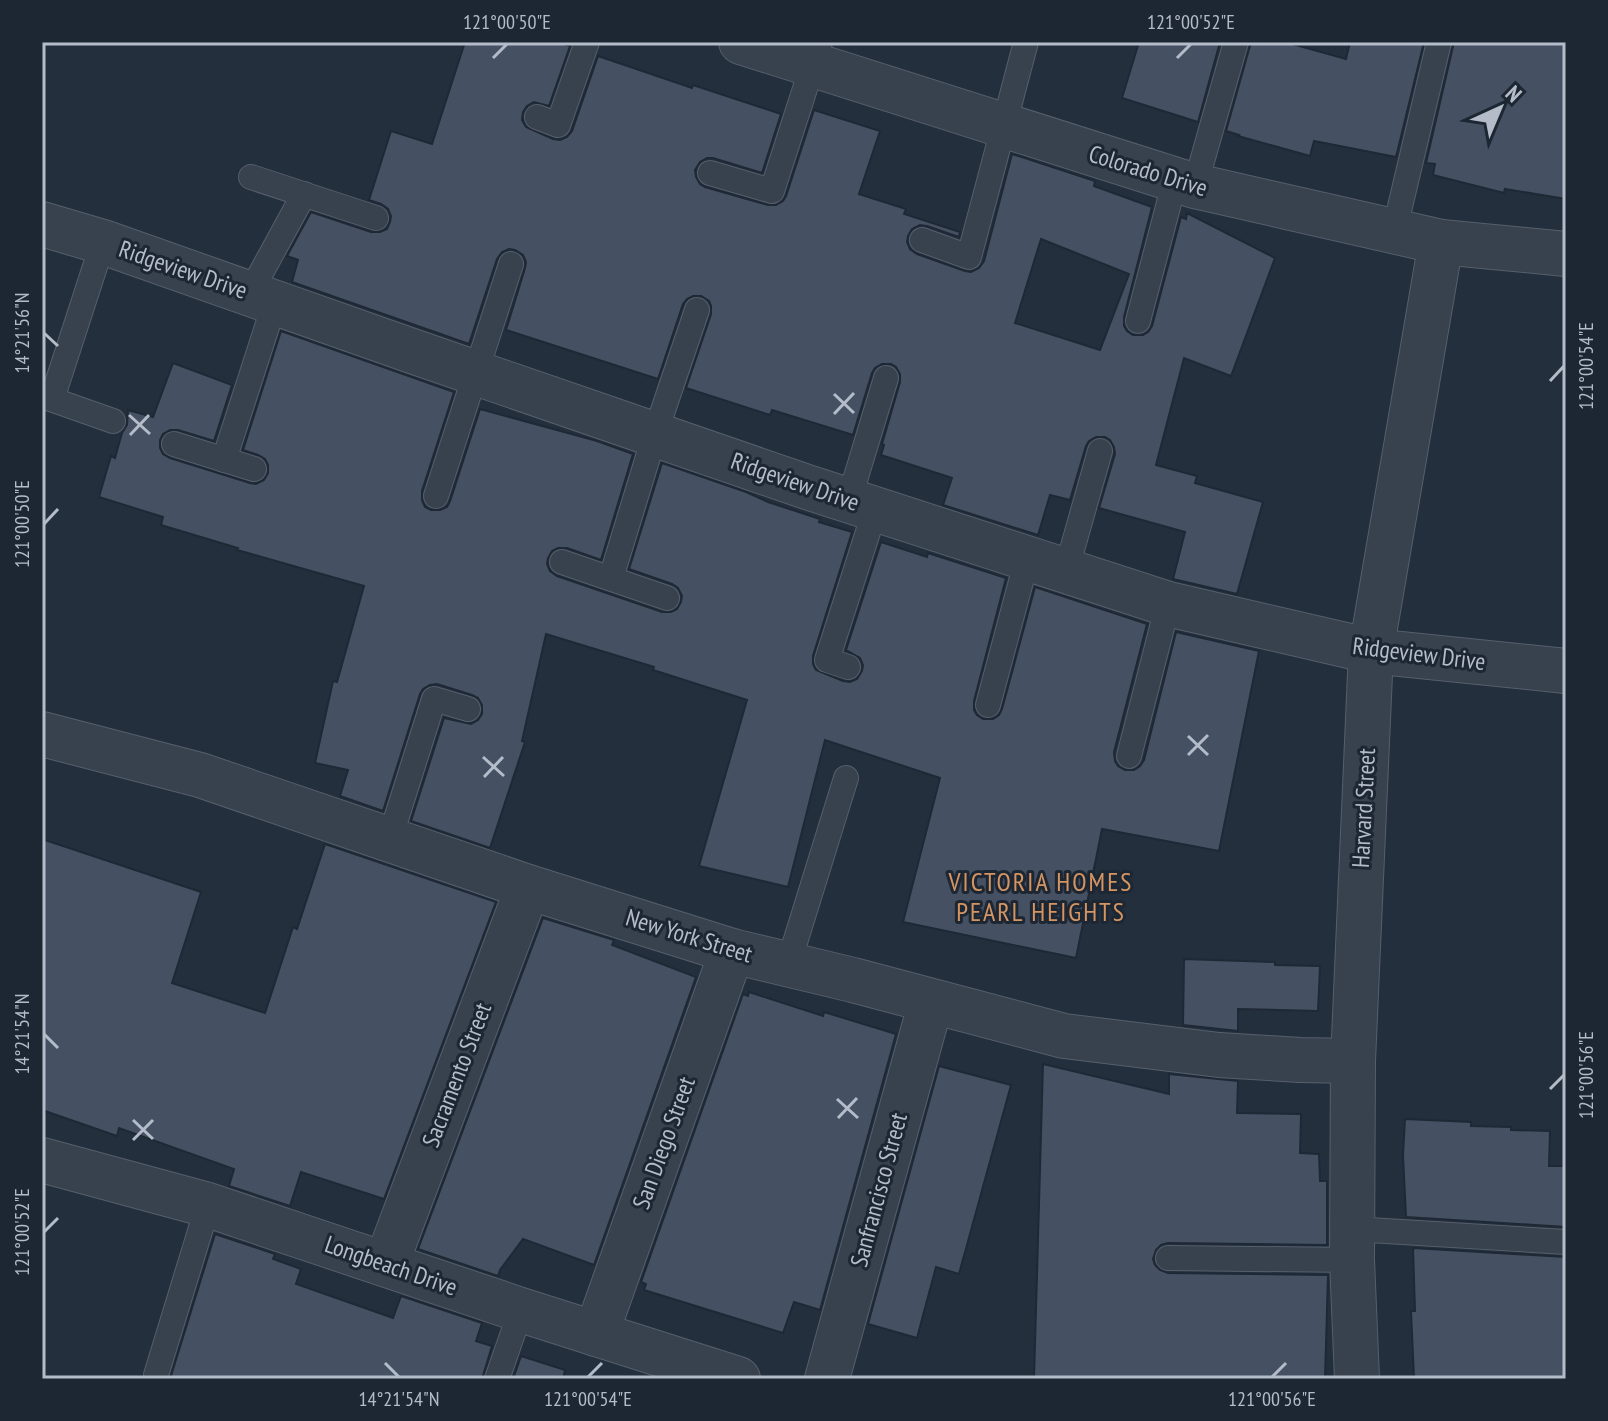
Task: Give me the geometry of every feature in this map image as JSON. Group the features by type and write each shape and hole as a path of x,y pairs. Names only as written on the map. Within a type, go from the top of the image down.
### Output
{"street":[{"name":"Colorado Drive","path":"741,42 817,53 1003,126 1185,183 1441,242 1566,254"},
{"name":"Ridgeview Drive","path":"42,224 103,242 862,505 1168,604 1371,651 1566,671"},
{"name":"Harvard Street","path":"1357,1379 1352,1245 1353,1061 1371,651 1441,242"},
{"name":"New York Street","path":"42,734 200,775 528,887 732,951 1064,1036 1219,1055 1353,1061"},
{"name":"Sacramento Street","path":"386,1264 528,887"},
{"name":"San Diego Street","path":"596,1334 732,951"},
{"name":"Sanfrancisco Street","path":"827,1379 931,1002"},
{"name":"Longbeach Drive","path":"42,1160 208,1205 738,1379"}],"lane":[{"path":"537,117 558,125 587,42"},
{"path":"922,240 969,257 1026,42"},
{"path":"1138,321 1236,42"},
{"path":"1394,232 1439,42"},
{"path":"710,173 772,191 817,53"},
{"path":"251,177 376,218"},
{"path":"224,460 262,298 304,194"},
{"path":"103,242 47,397 113,421"},
{"path":"436,496 511,264"},
{"path":"611,578 697,310"},
{"path":"848,667 827,660 862,505 886,378"},
{"path":"174,444 254,469"},
{"path":"988,705 1047,565 1100,451"},
{"path":"562,562 667,598"},
{"path":"1129,756 1168,604"},
{"path":"390,838 434,699 468,709"},
{"path":"788,965 846,778"},
{"path":"156,1375 208,1205"},
{"path":"1168,1258 1352,1245 1566,1242"},
{"path":"497,1379 521,1310"}],"building":[{"path":"465,42 558,42 570,46 549,106 534,102 527,106 522,120 526,127 553,139 567,137 572,131 598,56 692,88 693,85 781,114 762,173 713,158 700,162 695,170 700,184 705,187 768,205 776,205 786,196 814,110 880,131 859,194 906,209 904,214 960,232 959,237 920,225 912,229 907,242 917,254 965,271 979,268 984,261 1012,154 1095,181 1094,186 1152,207 1124,317 1124,326 1133,335 1143,335 1152,326 1181,217 1186,219 1187,213 1275,258 1231,376 1184,358 1156,465 1197,476 1195,483 1263,502 1237,594 1173,579 1185,532 1099,508 1115,454 1110,440 1105,437 1096,437 1086,446 1070,500 1050,495 1038,535 943,505 952,478 881,455 900,382 900,374 891,364 882,364 872,373 853,435 772,410 770,415 686,388 711,314 709,301 701,296 693,296 683,304 658,379 506,330 526,262 523,255 515,250 502,252 497,259 469,344 292,282 298,260 287,256 311,212 371,232 387,229 391,216 388,209 369,200 391,131 432,144","holes":["1041,239 1129,274 1100,350 1015,323"]},
{"path":"1139,42 1220,42 1198,122 1122,98"},
{"path":"1251,42 1285,42 1346,59 1350,42 1424,42 1396,157 1314,141 1310,156 1226,131"},
{"path":"1454,42 1566,42 1566,199 1505,189 1504,193 1433,175 1435,164 1426,163"},
{"path":"281,331 454,392 422,491 425,507 431,510 447,507 450,501 480,409 633,454 601,560 567,548 558,548 552,551 547,564 557,576 662,612 677,609 682,596 678,588 629,569 662,463 852,532 813,656 816,670 843,681 857,679 862,671 860,658 846,650 881,542 927,557 928,553 1006,578 974,701 974,710 983,719 993,719 1002,709 1035,587 1147,624 1114,752 1118,766 1125,770 1134,770 1144,760 1176,632 1259,651 1219,851 1102,829 1076,958 903,922 940,778 825,740 788,887 699,866 747,700 546,634 522,741 525,742 490,848 411,821 444,718 471,724 482,714 482,705 472,695 437,684 423,689 383,811 340,796 348,770 315,763 333,681 337,682 364,586 161,525 163,517 99,497 111,456 115,458 127,425 128,410 153,417 173,363 232,385 214,441 170,430 160,440 163,454 250,483 264,480 268,473 265,459 243,450"},
{"path":"42,839 201,892 172,983 265,1013 325,844 496,902 384,1199 301,1172 290,1206 229,1186 234,1169 119,1128 117,1136 42,1110"},
{"path":"543,918 614,940 612,945 696,977 594,1265 523,1239 498,1276 418,1249"},
{"path":"1184,959 1320,966 1318,1011 1238,1009 1238,1031 1183,1025"},
{"path":"749,992 823,1016 824,1012 896,1034 820,1310 794,1302 783,1333 644,1290 646,1284 641,1282 743,994 748,996"},
{"path":"1043,1064 1169,1094 1169,1074 1238,1081 1237,1113 1301,1114 1300,1153 1319,1154 1320,1181 1327,1181 1327,1245 1168,1243 1156,1250 1153,1259 1160,1270 1168,1273 1328,1275 1325,1379 1034,1379"},
{"path":"939,1066 1011,1085 959,1274 936,1267 917,1338 868,1324"},
{"path":"1405,1119 1471,1122 1471,1126 1550,1131 1549,1166 1566,1166 1566,1227 1406,1217"},
{"path":"215,1234 275,1254 273,1259 301,1269 296,1284 393,1318 401,1296 482,1323 476,1341 492,1346 482,1379 170,1379"},
{"path":"1413,1248 1566,1257 1564,1379 1414,1379 1411,1311 1415,1311"},
{"path":"521,1356 565,1370 563,1379 513,1379"}],"district":[{"name":"VICTORIA HOMES PEARL HEIGHTS","path":"1041,897"}]}
